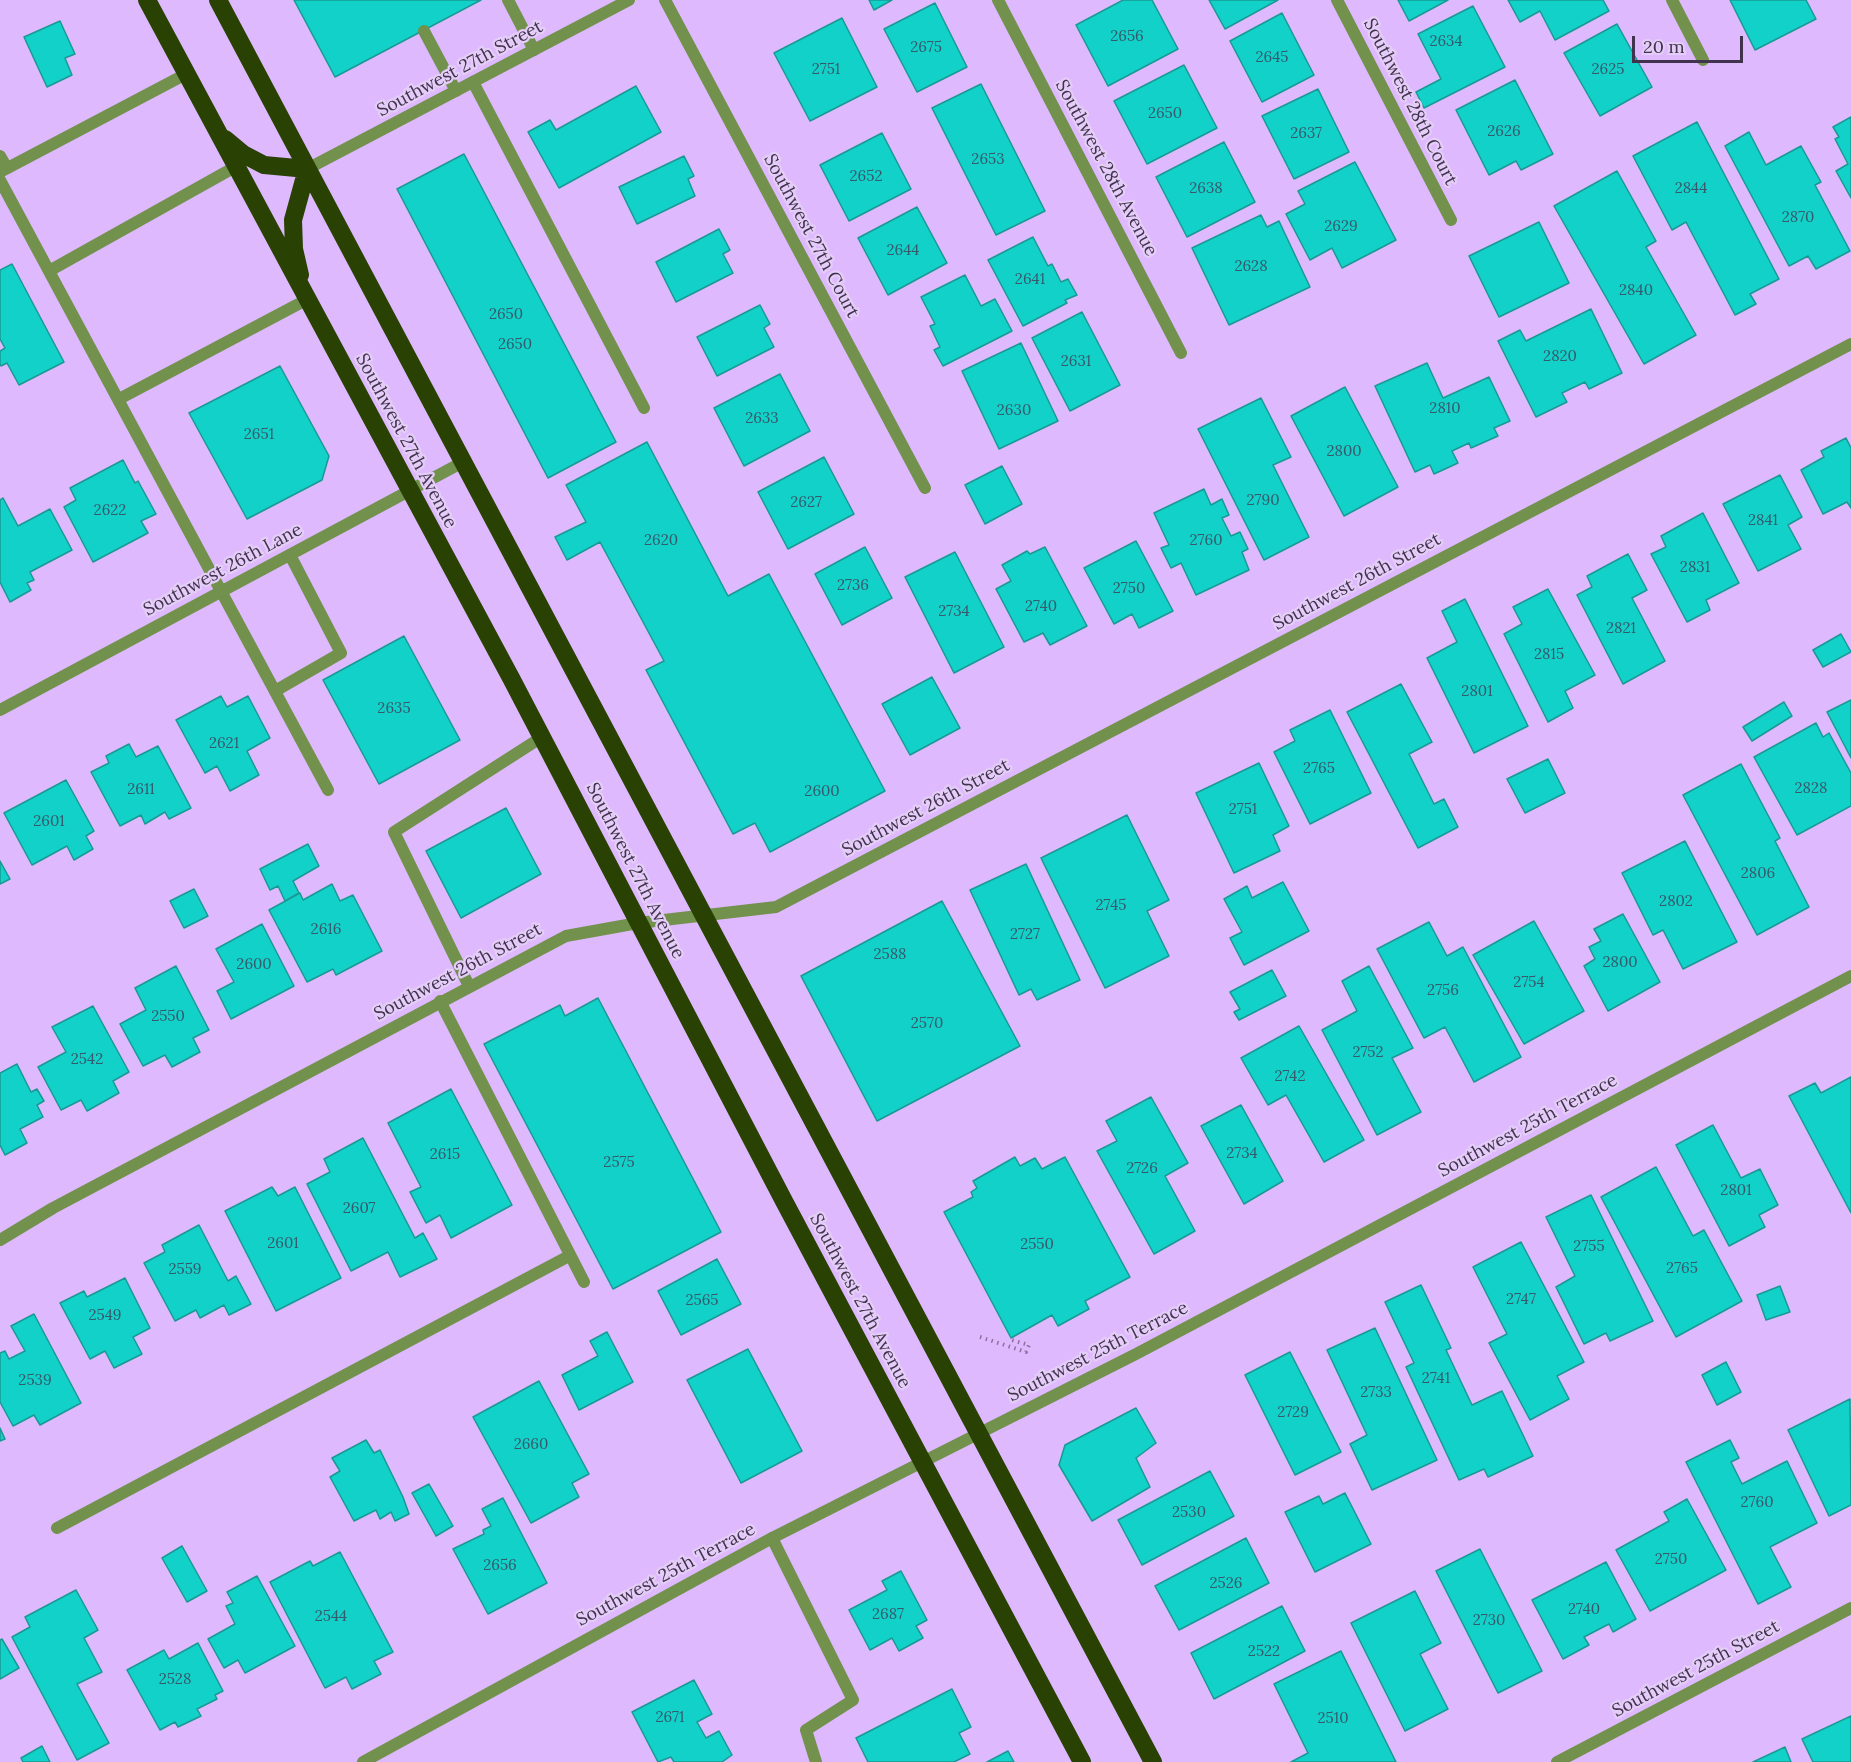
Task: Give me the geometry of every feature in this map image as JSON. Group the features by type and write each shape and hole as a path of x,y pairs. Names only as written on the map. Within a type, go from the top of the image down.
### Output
{"highway":[{"name":"Southwest 27th Avenue","path":"147,0 542,737 1082,1762"},
{"path":"218,0 1153,1762"},
{"path":"215,130 243,154 264,165 307,169"},
{"path":"306,300 294,249 293,219 307,169"}],"street":[{"path":"508,0 534,50"},
{"name":"Southwest 27th Street","path":"307,169 629,0"},
{"name":"Southwest 27th Court","path":"665,0 925,488"},
{"name":"Southwest 28th Avenue","path":"998,0 1181,352"},
{"name":"Southwest 28th Court","path":"1337,0 1451,220"},
{"path":"1672,0 1703,60"},
{"path":"424,31 456,91"},
{"path":"0,156 3,170 186,74"},
{"path":"473,82 644,408"},
{"path":"49,271 236,167"},
{"path":"0,180 327,790"},
{"path":"119,399 306,300"},
{"name":"Southwest 26th Street","path":"0,1240 53,1208 566,936 638,923 776,907 1851,344"},
{"name":"Southwest 26th Lane","path":"0,710 463,462"},
{"path":"275,691 341,653 290,555"},
{"path":"469,986 394,832 542,737"},
{"name":"Southwest 25th Terrace","path":"363,1762 772,1538 1136,1354 1851,976"},
{"path":"440,1001 584,1282"},
{"path":"57,1528 569,1256"},
{"path":"772,1538 853,1700 806,1730 816,1762"},
{"name":"Southwest 25th Street","path":"1557,1762 1851,1608"}],"path":[{"path":"980,1337 1026,1352 1029,1345 1008,1339"}],"building":[{"path":"294,0 481,0 335,77"},
{"path":"869,0 892,0 874,10"},
{"path":"1123,0 1152,0 1178,49 1108,86 1076,25"},
{"path":"1209,0 1278,0 1225,29"},
{"path":"1398,0 1448,0 1409,21"},
{"path":"1508,0 1603,0 1609,11 1555,40 1540,11 1520,22"},
{"path":"1730,0 1806,0 1816,19 1755,50"},
{"path":"935,3 967,67 917,92 884,29"},
{"path":"1473,6 1505,67 1424,108 1416,92 1441,79 1418,34"},
{"path":"1282,13 1314,75 1262,102 1230,41"},
{"path":"842,18 877,87 810,121 774,53"},
{"path":"60,21 75,54 65,58 72,75 47,87 24,37"},
{"path":"1617,24 1652,87 1600,116 1564,53"},
{"path":"1184,65 1217,128 1147,164 1114,101"},
{"path":"1515,80 1553,154 1521,170 1516,161 1489,175 1456,110"},
{"path":"981,84 1045,211 996,235 932,108"},
{"path":"636,86 661,132 559,188 528,132 550,120 556,130"},
{"path":"1318,89 1349,152 1294,179 1262,116"},
{"path":"1851,117 1851,198 1836,171 1848,164 1835,139 1839,137 1833,127"},
{"path":"1697,122 1779,279 1750,294 1756,304 1735,315 1686,222 1672,230 1633,156"},
{"path":"1749,132 1766,165 1801,146 1821,182 1815,185 1850,251 1816,269 1808,256 1789,266 1725,146"},
{"path":"882,133 911,189 849,221 820,165"},
{"path":"1224,142 1255,202 1187,237 1156,177"},
{"path":"464,154 616,442 548,478 397,189"},
{"path":"684,156 694,176 688,179 695,196 637,224 619,187"},
{"path":"1355,162 1396,240 1342,268 1332,248 1310,260 1286,214 1305,204 1298,191"},
{"path":"1617,171 1656,241 1646,247 1696,335 1644,364 1554,206"},
{"path":"917,207 947,263 888,295 858,238"},
{"path":"1261,215 1267,227 1279,221 1310,287 1229,325 1192,248"},
{"path":"1539,222 1569,283 1499,317 1469,256"},
{"path":"719,229 730,250 723,254 733,273 676,302 656,262"},
{"path":"1033,237 1048,266 1052,264 1061,282 1068,279 1077,295 1065,300 1067,303 1023,326 988,260"},
{"path":"12,264 64,362 19,385 7,363 1,366 0,364 0,351 5,348 0,339 0,270"},
{"path":"965,275 981,306 995,299 1012,331 943,366 934,350 940,347 930,326 935,324 921,297"},
{"path":"760,305 770,324 764,328 774,347 717,376 697,337"},
{"path":"1591,309 1622,373 1589,389 1585,382 1562,393 1567,402 1536,417 1498,341 1520,330 1526,341"},
{"path":"1082,312 1120,385 1070,411 1032,338"},
{"path":"1021,343 1058,421 999,449 962,371"},
{"path":"1427,363 1443,398 1489,377 1510,421 1494,428 1498,436 1471,448 1469,443 1452,451 1458,463 1434,474 1430,465 1415,472 1375,386"},
{"path":"280,366 329,456 322,480 247,519 189,413"},
{"path":"780,374 810,431 744,466 714,408"},
{"path":"1345,387 1398,487 1344,516 1291,416"},
{"path":"1261,398 1291,457 1273,465 1309,537 1264,560 1198,429"},
{"path":"1846,438 1851,448 1851,508 1847,502 1823,514 1801,470 1824,457 1821,451"},
{"path":"647,442 728,596 769,574 885,791 770,852 755,823 733,834 646,670 664,661 600,542 567,560 555,537 586,522 566,485"},
{"path":"824,457 854,514 788,549 758,492"},
{"path":"123,460 135,483 138,481 156,514 141,521 148,533 93,562 64,507 76,500 70,488"},
{"path":"1002,466 1022,504 985,524 965,485"},
{"path":"1780,475 1802,517 1788,525 1801,549 1758,571 1723,504"},
{"path":"1204,489 1211,505 1222,499 1229,515 1222,518 1231,536 1240,532 1248,549 1242,552 1249,570 1196,595 1181,563 1171,568 1161,548 1169,545 1154,513"},
{"path":"3,498 18,526 50,509 72,550 30,572 34,580 27,583 31,590 10,602 0,582 0,500"},
{"path":"1703,513 1739,583 1706,600 1710,610 1687,622 1651,554 1666,547 1661,536"},
{"path":"1136,541 1173,611 1139,628 1132,614 1114,624 1084,568"},
{"path":"865,547 892,598 842,625 815,574"},
{"path":"1045,547 1087,626 1050,645 1043,633 1024,642 996,589 1011,581 1002,565 1027,551 1030,554"},
{"path":"955,552 1004,647 954,673 905,577"},
{"path":"1628,554 1647,590 1632,598 1665,661 1623,684 1577,595 1592,587 1587,576"},
{"path":"1548,589 1595,675 1565,691 1573,708 1548,722 1504,634 1522,624 1513,607"},
{"path":"1465,599 1528,726 1474,753 1427,658 1457,642 1442,611"},
{"path":"1841,634 1851,652 1823,667 1813,650"},
{"path":"404,636 460,740 379,784 323,680"},
{"path":"932,677 960,728 910,755 882,704"},
{"path":"1401,684 1432,742 1409,754 1434,804 1444,799 1458,827 1418,848 1347,712"},
{"path":"221,696 227,707 248,696 270,738 247,751 259,775 230,791 217,766 205,773 176,720"},
{"path":"1851,700 1851,758 1827,712"},
{"path":"1784,702 1792,716 1752,741 1743,727"},
{"path":"1330,710 1371,793 1310,824 1274,752 1295,741 1290,730"},
{"path":"1816,723 1823,737 1829,733 1851,773 1851,806 1797,835 1754,757"},
{"path":"129,744 136,757 158,746 191,808 169,819 165,812 145,824 141,815 120,826 91,772 109,763 106,756"},
{"path":"1548,759 1565,793 1525,813 1507,779"},
{"path":"1259,763 1289,826 1273,835 1280,851 1234,873 1196,793"},
{"path":"1741,764 1780,838 1775,841 1809,907 1757,935 1683,795"},
{"path":"66,780 94,831 86,836 93,849 74,860 67,846 32,865 4,813"},
{"path":"506,808 541,874 461,918 426,851"},
{"path":"1127,815 1169,900 1147,911 1169,956 1105,988 1041,858"},
{"path":"1685,841 1737,942 1683,969 1663,930 1653,935 1622,873"},
{"path":"308,844 319,866 293,881 299,893 285,901 278,886 270,890 260,869"},
{"path":"0,861 10,879 0,884"},
{"path":"1026,864 1080,980 1037,1000 1031,989 1019,995 970,890"},
{"path":"1283,882 1309,931 1244,965 1230,938 1242,932 1224,899 1247,886 1252,898"},
{"path":"332,884 340,901 353,895 382,951 336,975 333,969 307,982 269,910 300,893 303,900"},
{"path":"194,889 208,916 184,928 170,901"},
{"path":"942,901 1020,1046 877,1121 801,976"},
{"path":"1623,914 1660,982 1608,1011 1584,966 1595,959 1589,947 1601,941 1594,929"},
{"path":"1534,921 1584,1011 1524,1044 1473,955"},
{"path":"1429,922 1447,956 1463,947 1521,1057 1474,1082 1445,1027 1424,1038 1377,949"},
{"path":"262,924 294,986 231,1019 217,991 234,982 216,949"},
{"path":"176,966 209,1030 193,1038 200,1052 172,1067 165,1055 143,1066 120,1024 146,1010 135,988"},
{"path":"1369,966 1413,1048 1392,1058 1421,1112 1377,1135 1322,1030 1357,1011 1342,981"},
{"path":"1272,970 1286,996 1239,1020 1234,1012 1240,1009 1230,992"},
{"path":"598,998 721,1232 613,1289 484,1044 560,1005 565,1016"},
{"path":"93,1006 129,1072 113,1081 119,1093 87,1111 81,1100 61,1110 38,1067 66,1052 52,1027"},
{"path":"1299,1026 1364,1140 1324,1162 1286,1095 1268,1105 1241,1058"},
{"path":"17,1064 31,1092 37,1089 44,1101 37,1105 43,1117 20,1129 27,1143 5,1155 0,1145 0,1073"},
{"path":"1851,1077 1851,1213 1789,1096 1815,1083 1821,1093"},
{"path":"451,1089 512,1205 451,1238 440,1215 426,1223 410,1192 421,1187 388,1123"},
{"path":"1151,1097 1188,1163 1165,1176 1195,1231 1154,1254 1097,1151 1117,1141 1106,1121"},
{"path":"1241,1105 1283,1181 1244,1204 1201,1126"},
{"path":"1713,1125 1741,1178 1760,1169 1778,1205 1759,1215 1765,1227 1729,1246 1676,1145"},
{"path":"363,1138 415,1238 423,1233 437,1259 400,1277 388,1252 351,1271 307,1184 330,1172 324,1159"},
{"path":"1015,1157 1020,1166 1035,1158 1042,1169 1065,1157 1130,1277 1085,1301 1089,1309 1058,1326 1052,1315 1011,1338 944,1212 973,1197 971,1192 977,1188 973,1181"},
{"path":"1656,1167 1693,1236 1704,1230 1742,1301 1676,1337 1601,1197"},
{"path":"272,1187 278,1196 295,1187 341,1278 276,1311 225,1211"},
{"path":"1591,1195 1653,1321 1610,1341 1606,1333 1584,1344 1556,1287 1575,1276 1546,1217"},
{"path":"199,1225 228,1281 236,1276 251,1304 229,1315 224,1305 200,1318 196,1310 175,1321 144,1263 165,1252 162,1245"},
{"path":"1521,1242 1584,1362 1557,1376 1569,1399 1530,1420 1489,1343 1507,1334 1473,1267"},
{"path":"717,1259 741,1304 681,1335 658,1291"},
{"path":"125,1278 150,1328 133,1337 142,1354 114,1368 105,1351 90,1359 60,1303 84,1291 87,1297"},
{"path":"1421,1285 1451,1348 1446,1350 1472,1405 1502,1391 1533,1456 1488,1477 1484,1469 1459,1480 1406,1367 1414,1363 1385,1302"},
{"path":"1780,1286 1790,1312 1766,1320 1757,1295"},
{"path":"34,1314 81,1403 40,1425 34,1415 13,1426 0,1402 0,1353 5,1351 9,1359 25,1351 11,1326"},
{"path":"1375,1328 1437,1460 1372,1490 1350,1444 1367,1435 1327,1350"},
{"path":"607,1332 633,1382 579,1410 562,1375 598,1356 590,1341"},
{"path":"748,1349 802,1451 741,1483 687,1380"},
{"path":"1290,1352 1341,1452 1295,1475 1245,1375"},
{"path":"1726,1362 1741,1392 1717,1405 1702,1375"},
{"path":"539,1381 589,1474 572,1483 579,1497 531,1523 473,1417"},
{"path":"1850,1399 1851,1505 1829,1516 1788,1430"},
{"path":"1136,1408 1156,1443 1136,1458 1150,1487 1092,1521 1059,1465 1065,1445"},
{"path":"0,1428 5,1439 0,1441"},
{"path":"366,1440 374,1453 380,1450 403,1497 409,1514 395,1521 391,1512 380,1519 376,1510 354,1521 330,1477 340,1471 332,1458"},
{"path":"1730,1440 1739,1458 1731,1462 1742,1484 1787,1461 1817,1523 1770,1547 1791,1587 1758,1604 1686,1462"},
{"path":"1210,1471 1234,1516 1142,1565 1118,1520"},
{"path":"429,1484 453,1526 436,1536 412,1493"},
{"path":"1345,1493 1371,1544 1315,1572 1285,1512 1319,1496 1323,1504"},
{"path":"503,1498 547,1583 488,1614 453,1549 484,1534 483,1530 491,1526 482,1509"},
{"path":"1687,1499 1726,1570 1650,1611 1616,1550 1669,1521 1664,1512"},
{"path":"1246,1538 1269,1583 1179,1630 1155,1586"},
{"path":"182,1546 207,1591 187,1602 162,1558"},
{"path":"1480,1549 1542,1671 1498,1693 1436,1571"},
{"path":"340,1552 393,1652 374,1661 381,1674 352,1689 346,1677 325,1688 270,1582 310,1561 313,1566"},
{"path":"1606,1562 1636,1619 1613,1632 1609,1624 1584,1637 1589,1645 1563,1659 1532,1600"},
{"path":"901,1571 927,1620 916,1626 923,1638 899,1651 892,1638 870,1650 849,1610 887,1590 882,1581"},
{"path":"257,1576 295,1646 245,1673 238,1660 224,1668 208,1639 235,1624 226,1606 233,1603 227,1592"},
{"path":"76,1590 98,1630 84,1638 102,1672 77,1684 109,1743 77,1760 12,1637 30,1627 25,1617"},
{"path":"1415,1591 1441,1643 1420,1654 1448,1709 1405,1731 1351,1623"},
{"path":"1282,1606 1305,1651 1214,1699 1191,1653"},
{"path":"2,1639 19,1668 0,1679 0,1640"},
{"path":"198,1643 223,1691 215,1695 217,1699 197,1709 201,1716 178,1727 175,1722 160,1730 127,1670 164,1650 169,1659"},
{"path":"1341,1651 1396,1762 1291,1762 1308,1753 1274,1684"},
{"path":"694,1680 712,1714 697,1722 706,1738 719,1731 732,1755 722,1762 674,1762 671,1757 658,1762 632,1712"},
{"path":"952,1689 971,1727 959,1733 970,1754 954,1762 868,1762 856,1738"},
{"path":"1851,1716 1851,1762 1813,1762 1802,1739"},
{"path":"42,1746 50,1762 23,1762 21,1758"},
{"path":"1785,1747 1791,1762 1753,1762"},
{"path":"1008,1751 1014,1762 987,1762"}]}
